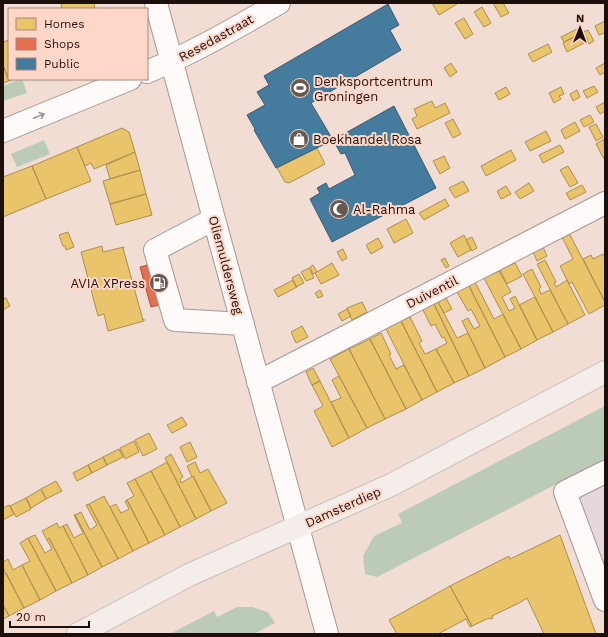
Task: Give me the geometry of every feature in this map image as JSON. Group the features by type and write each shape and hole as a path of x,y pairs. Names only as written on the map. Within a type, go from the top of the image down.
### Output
{"main road":[{"name":"Damsterdiep","path":"78,634 189,575 391,485 605,372"}],"street":[{"name":"Oliemuldersweg","path":"156,3 327,634"},
{"name":"Resedastraat","path":"148,72 172,62 208,44 279,3"},
{"path":"3,131 128,80"},
{"name":"Duiventil","path":"258,382 605,203"},
{"path":"214,219 155,250 175,320 242,324"},
{"path":"605,472 565,492 605,600"}],"shaded area":[{"path":"605,481 605,571 577,494"}],"green space":[{"path":"18,80 22,80 27,93 3,101 3,86"},
{"path":"44,140 50,154 17,167 11,154"},
{"path":"605,406 605,459 377,577 365,574 363,556 374,536 402,523 398,514"},
{"path":"237,607 252,607 268,612 275,623 254,634 170,634 214,611 217,617"}],"building: Homes":[{"path":"61,3 94,3 95,8 62,8"},
{"path":"432,3 456,3 457,4 439,15"},
{"path":"493,3 503,3 509,13 501,17"},
{"path":"482,7 491,23 484,27 474,12"},
{"path":"464,18 473,34 465,39 455,23"},
{"path":"605,21 605,33 599,35 595,26"},
{"path":"581,27 583,32 564,42 561,37"},
{"path":"588,30 594,41 589,44 583,32"},
{"path":"583,32 588,41 567,52 563,43"},
{"path":"8,40 8,78 3,65 3,42"},
{"path":"548,44 552,52 533,62 528,54"},
{"path":"451,63 457,72 450,77 444,68"},
{"path":"605,63 605,72 600,75 596,68"},
{"path":"3,65 9,81 3,83"},
{"path":"594,86 598,92 587,98 583,91"},
{"path":"506,87 510,94 499,100 495,93"},
{"path":"561,87 564,94 559,96 561,99 554,103 549,93"},
{"path":"577,90 580,97 573,101 570,94"},
{"path":"432,101 435,108 445,103 450,113 417,129 412,119 417,116 414,109"},
{"path":"605,102 605,111 600,114 596,107"},
{"path":"590,115 594,122 584,127 580,120"},
{"path":"453,119 461,134 453,138 445,123"},
{"path":"575,122 580,131 565,139 561,130"},
{"path":"596,124 603,137 596,141 589,127"},
{"path":"122,128 129,132 135,152 94,169 91,163 85,166 77,147"},
{"path":"546,131 551,141 530,151 525,142"},
{"path":"604,139 605,159 596,144"},
{"path":"560,145 564,152 543,163 539,155"},
{"path":"77,147 91,181 46,199 32,166"},
{"path":"317,148 325,164 289,183 285,182 277,168"},
{"path":"511,150 516,160 486,176 481,166"},
{"path":"135,152 140,170 110,179 106,165"},
{"path":"444,156 450,168 440,174 433,161"},
{"path":"32,166 46,199 3,217 3,177"},
{"path":"568,166 578,183 570,187 560,170"},
{"path":"140,170 146,194 110,204 103,181"},
{"path":"463,181 469,191 455,198 449,188"},
{"path":"529,183 534,191 520,199 515,192"},
{"path":"582,185 586,192 570,200 566,193"},
{"path":"506,186 511,194 501,199 497,191"},
{"path":"146,194 152,215 116,225 110,204"},
{"path":"445,199 449,206 424,220 419,213"},
{"path":"406,219 413,233 394,243 387,229"},
{"path":"68,232 74,247 66,250 59,235"},
{"path":"569,233 605,302 605,305 589,314 572,282 569,284 560,266 573,259 562,237"},
{"path":"464,235 471,250 458,257 450,243"},
{"path":"472,237 477,248 472,251 466,240"},
{"path":"378,238 383,247 371,254 366,245"},
{"path":"102,246 103,252 124,247 123,248 144,321 108,331 104,314 98,316 81,252"},
{"path":"543,247 547,256 537,261 533,252"},
{"path":"343,249 347,258 342,261 337,252"},
{"path":"603,254 605,258 605,302 583,259 591,255 593,259"},
{"path":"445,258 449,266 446,268 441,260"},
{"path":"545,260 556,282 554,283 556,287 567,280 585,315 568,324 537,264"},
{"path":"332,263 339,275 321,284 315,273"},
{"path":"515,263 522,276 507,284 500,270"},
{"path":"313,265 317,272 313,274 310,267"},
{"path":"309,268 314,278 306,281 301,272"},
{"path":"532,269 541,287 539,289 541,294 550,290 568,324 553,332 523,274"},
{"path":"499,271 511,292 502,297 509,311 515,308 510,299 515,296 537,340 521,349 484,278"},
{"path":"299,274 304,283 296,287 292,278"},
{"path":"293,280 297,287 278,297 274,290"},
{"path":"475,282 494,319 503,314 521,349 505,357 469,286"},
{"path":"469,286 505,357 485,368 462,321 468,318 474,329 480,326 471,309 468,311 457,292"},
{"path":"320,290 323,296 318,298 315,293"},
{"path":"535,297 553,332 537,340 519,305"},
{"path":"6,298 10,306 3,310 3,299"},
{"path":"446,298 452,309 444,313 438,302"},
{"path":"362,302 367,312 352,320 347,308"},
{"path":"438,302 457,338 468,333 485,368 469,376 434,304"},
{"path":"434,304 469,376 454,383 436,349 447,343 444,337 442,338 435,324 431,326 423,310"},
{"path":"347,309 351,316 342,321 338,314"},
{"path":"410,317 422,341 419,343 425,354 436,349 454,383 437,392 401,321"},
{"path":"401,321 437,392 422,400 386,329"},
{"path":"302,326 308,337 296,343 291,332"},
{"path":"381,333 396,369 404,365 422,400 406,409 370,339"},
{"path":"370,339 406,409 385,419 349,349"},
{"path":"349,349 385,419 367,428 330,359"},
{"path":"313,368 320,381 312,385 306,372"},
{"path":"339,376 367,428 349,438 331,402 341,398 332,380"},
{"path":"320,381 349,438 332,447 314,411 323,406 312,385"},
{"path":"182,417 187,425 172,433 167,425"},
{"path":"149,433 157,449 143,456 135,440"},
{"path":"134,441 139,452 125,459 120,448"},
{"path":"190,442 197,457 187,462 180,447"},
{"path":"119,449 123,457 107,465 103,457"},
{"path":"171,454 183,477 180,479 181,483 193,476 211,511 196,519 165,458"},
{"path":"103,457 107,465 92,473 88,465"},
{"path":"167,462 196,519 180,527 151,471"},
{"path":"195,462 200,473 208,469 227,503 211,511 187,466"},
{"path":"88,465 92,473 77,481 73,473"},
{"path":"151,471 180,527 165,535 135,479"},
{"path":"135,479 165,535 149,543 127,500 134,496 127,483"},
{"path":"56,481 62,491 46,499 41,489"},
{"path":"41,489 46,499 31,508 26,498"},
{"path":"104,496 133,551 118,559 89,504"},
{"path":"26,498 31,509 16,517 10,506"},
{"path":"127,500 149,543 133,551 110,507 116,504 121,513 129,509 125,501"},
{"path":"89,504 118,559 102,567 75,515 81,512 90,530 97,525 86,505"},
{"path":"9,505 14,514 3,520 3,508"},
{"path":"74,515 102,567 88,575 63,526 67,524 74,538 83,533"},
{"path":"57,523 59,528 63,526 88,575 72,583 49,538 47,540 42,531"},
{"path":"35,535 45,553 52,549 47,540 49,538 72,583 56,591 28,538"},
{"path":"560,535 596,634 544,634 527,598 492,616 493,618 489,618 472,626 450,586 509,556 510,559"},
{"path":"28,538 56,591 40,600 22,565 30,561 20,543"},
{"path":"8,559 13,570 22,565 40,600 24,608 3,568 3,562"},
{"path":"6,573 24,608 9,616 3,605 3,575"},
{"path":"450,586 472,626 470,627 466,619 438,634 397,634 389,620"},
{"path":"3,605 9,616 3,619"}],"building: Shops":[{"path":"167,260 179,300 151,307 140,267"}],"building: Public":[{"name":"Denksportcentrum Groningen","path":"388,4 399,25 390,30 401,50 311,103 333,140 276,168 247,115 265,105 257,92 269,85 264,76"},
{"path":"394,106 436,188 332,242 310,199 320,193 317,188 326,183 329,189 355,175 345,153 341,154 333,140"}],"place":[{"name":"Denksportcentrum Groningen","path":"300,88"},
{"name":"Boekhandel Rosa","path":"299,139"},
{"name":"Al-Rahma","path":"339,209"},
{"name":"AVIA XPress","path":"159,283"}]}
